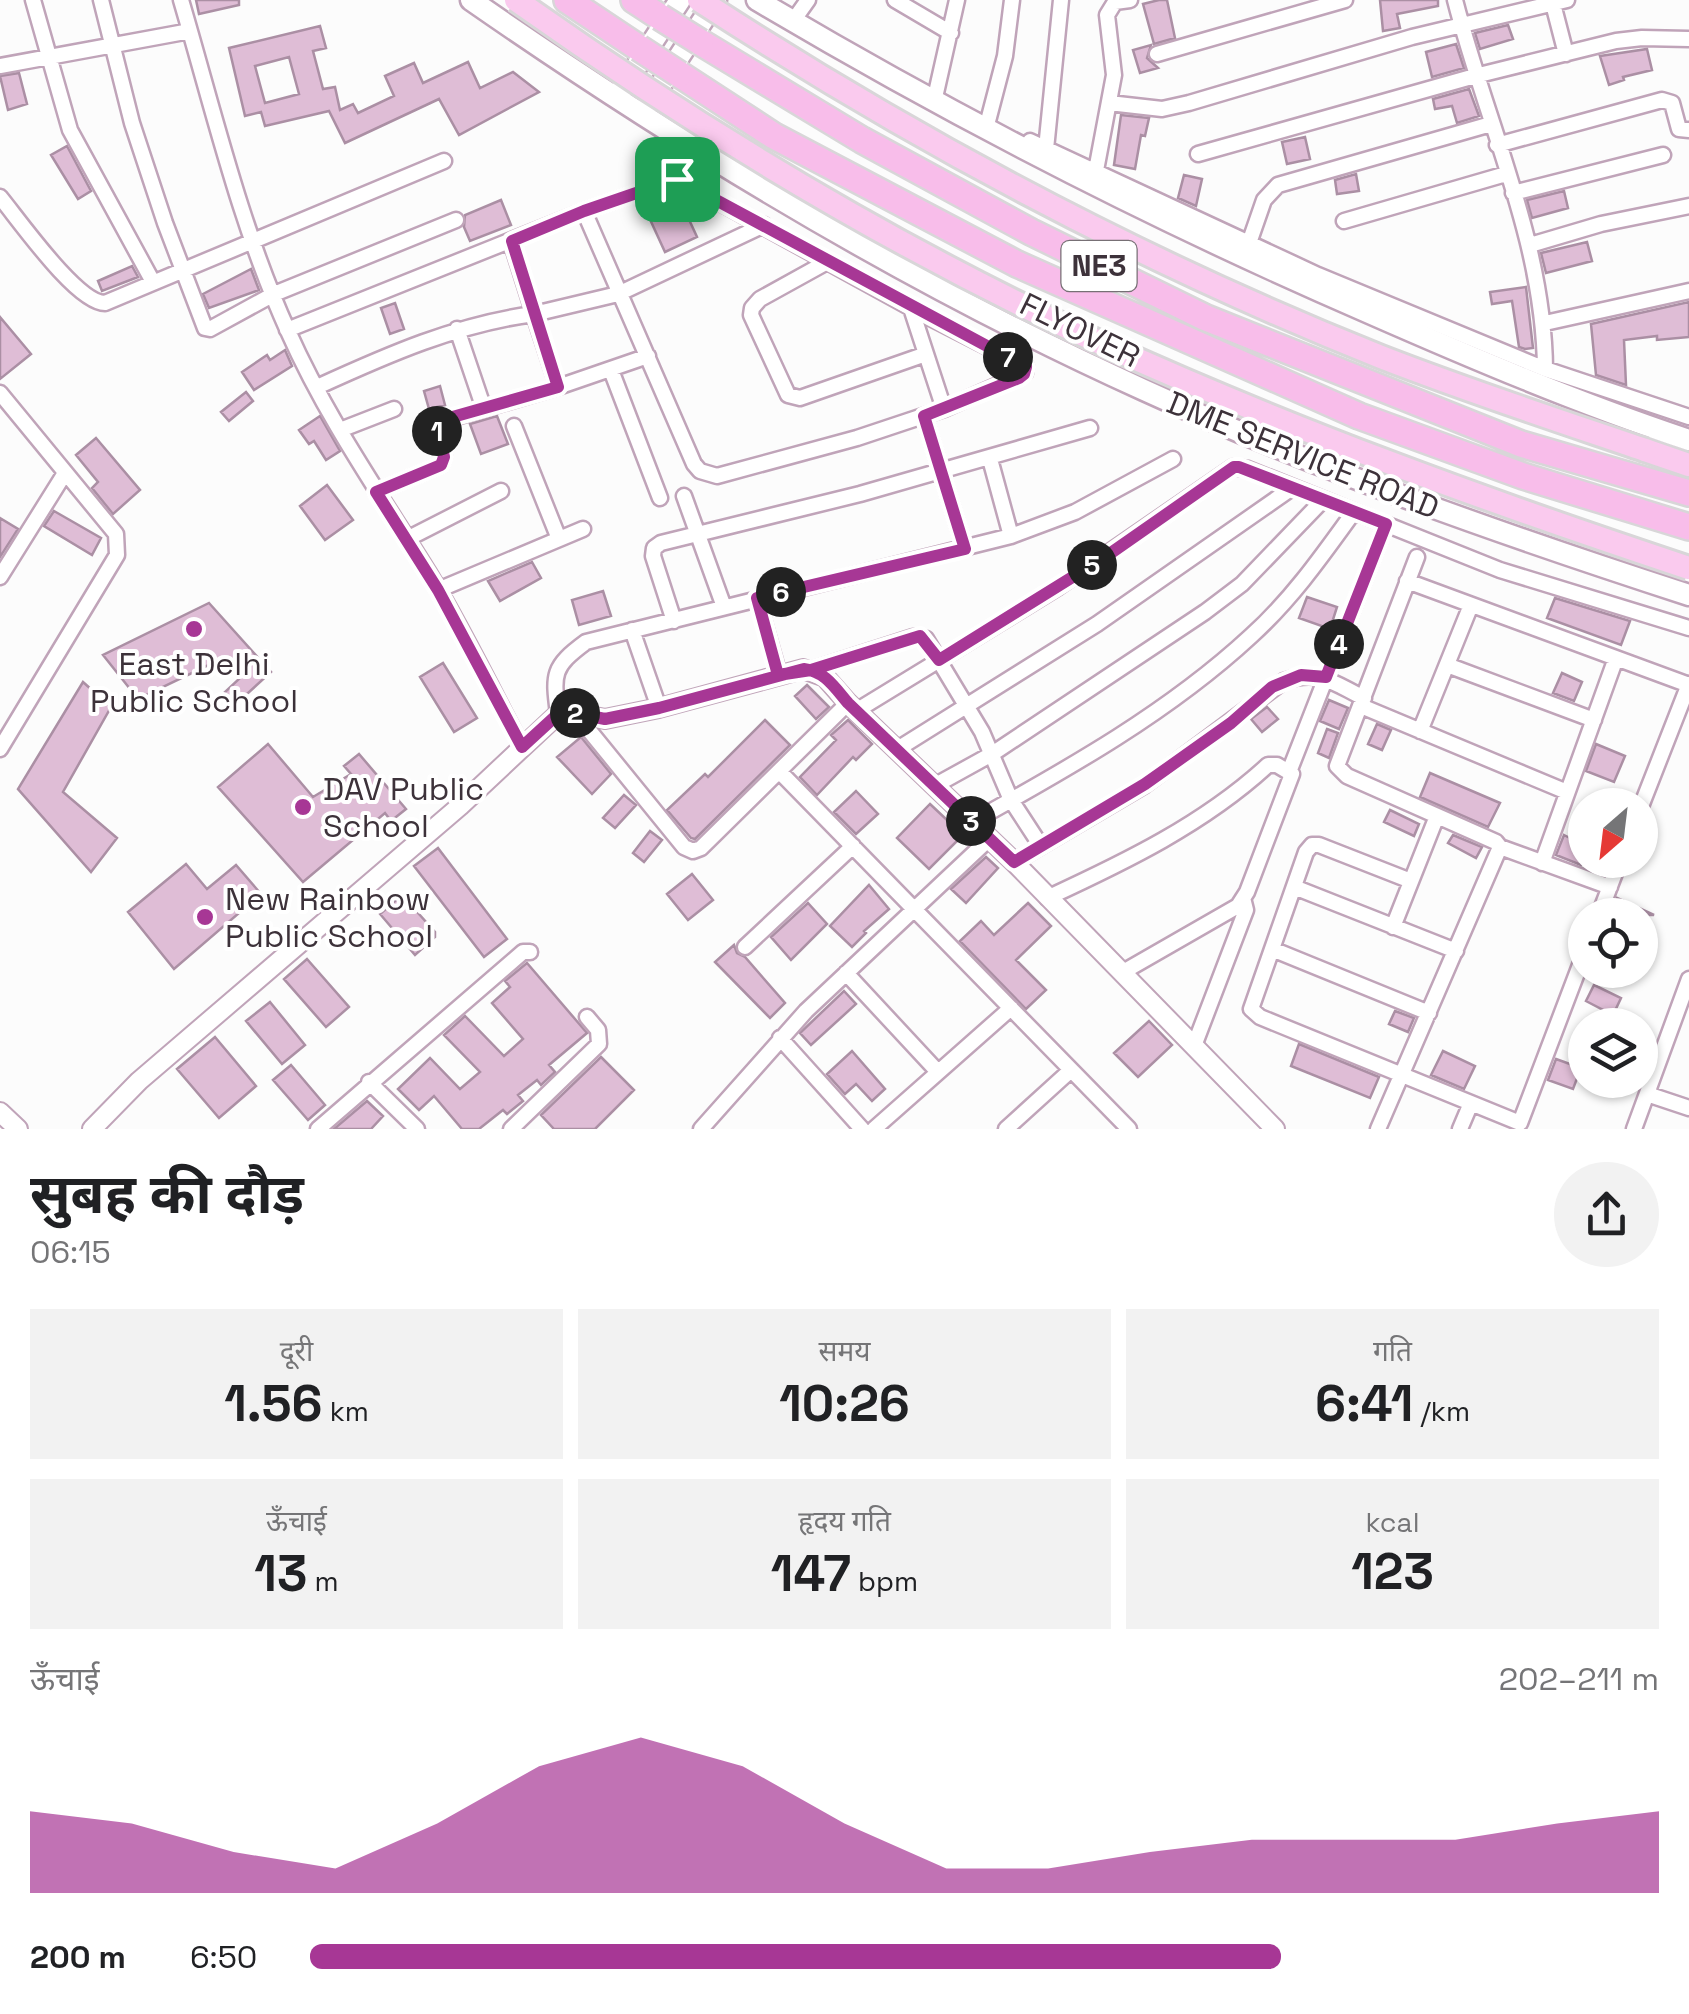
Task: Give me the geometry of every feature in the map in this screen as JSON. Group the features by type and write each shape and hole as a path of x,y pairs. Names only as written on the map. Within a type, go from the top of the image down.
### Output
{"highway":[{"name":"FLYOVER","path":"516,0 766,166 921,252 1100,342 1414,474 1689,568"},
{"name":"NE3","path":"567,0 774,136 1018,264 1359,416 1523,476 1689,527"},
{"name":"NE3","path":"634,0 670,8 700,42 930,177 1031,232 1206,318 1521,444 1689,492"},
{"path":"699,0 916,132 1066,213 1202,279 1381,356 1689,464"}],"main road":[{"name":"DME SERVICE ROAD","path":"471,0 642,116 786,205 993,317 1144,390 1347,476 1523,541 1689,595"},
{"path":"642,116 716,0"},
{"path":"757,0 872,68 1094,179 1538,387 1689,440"},
{"path":"616,99 670,8"}],"street":[{"path":"34,0 70,130 154,282"},
{"path":"102,0 132,123 205,328 210,329 274,294 456,220"},
{"path":"181,0 226,164 287,330 376,492 438,590 522,747"},
{"path":"775,0 1094,179 1114,75 1107,15 1115,2 1130,0"},
{"path":"798,14 808,0"},
{"path":"895,0 952,33"},
{"path":"936,93 957,0"},
{"path":"988,120 1005,56 1012,0"},
{"path":"1046,149 1061,0"},
{"path":"1157,54 1345,0"},
{"path":"1455,0 1475,76 1530,245 1544,322 1545,369"},
{"path":"1109,103 1162,109 1189,103 1317,64 1557,1 1566,54"},
{"path":"0,66 190,31"},
{"path":"1198,154 1475,76 1629,39 1689,40"},
{"path":"1497,145 1662,100 1672,103 1680,129 1689,130"},
{"path":"1491,124 1278,185 1264,200 1247,251 1545,369 1689,417"},
{"path":"1513,193 1662,155"},
{"path":"0,197 90,300 105,303 444,161"},
{"path":"1344,221 1506,174"},
{"path":"287,330 584,211 677,179 1026,367 1024,374 944,409 858,438 717,476 708,475 694,464 584,211"},
{"path":"1530,245 1601,224 1689,206"},
{"path":"317,387 457,329 618,294 764,225"},
{"path":"512,241 558,387"},
{"path":"826,262 760,299 752,308 751,315 788,395 800,398 926,354"},
{"path":"1544,322 1689,291"},
{"path":"912,308 944,409"},
{"path":"457,329 484,409"},
{"path":"376,492 441,465 444,457 437,432 439,423 648,356"},
{"path":"610,370 660,498"},
{"path":"0,749 117,555 116,534 2,402"},
{"path":"340,430 394,408"},
{"path":"924,416 965,549"},
{"path":"514,426 559,539"},
{"path":"674,621 653,556 654,548 661,543 990,460 1090,428"},
{"path":"1173,459 1090,504 1010,536 586,642 564,658 553,678 566,714 684,847 693,851 701,848 852,707 939,660 1108,555 1234,467 1500,570 1689,628"},
{"path":"990,460 1010,536"},
{"path":"0,577 65,473"},
{"path":"896,750 1097,624 1292,488"},
{"path":"406,539 501,491"},
{"path":"684,496 724,607"},
{"path":"934,786 992,754 1175,634 1242,584 1323,500"},
{"path":"972,822 1105,745 1251,637 1318,562 1352,512"},
{"path":"1289,772 1386,524"},
{"path":"438,590 583,529"},
{"path":"1417,557 1340,754 1340,770 1496,842 1500,848 1610,887"},
{"path":"1407,581 1689,684 1649,788"},
{"path":"757,598 778,675"},
{"path":"1420,731 1472,605"},
{"path":"632,630 659,708"},
{"path":"92,1129 139,1081 460,806 522,747 566,714 605,719 659,708 778,675 811,670 920,636 966,705 1012,800 1041,846"},
{"path":"1569,788 1616,658"},
{"path":"1447,665 1594,720"},
{"path":"811,670 825,677 1014,862 1274,1129"},
{"path":"1014,862 1177,762 1272,687 1301,675 1326,677 1362,702 1420,731 1568,792 1542,863"},
{"path":"1047,898 1176,833 1268,765 1289,772 1292,777 1243,898 1226,914 1123,972"},
{"path":"779,772 1129,1129"},
{"path":"1394,927 1438,816"},
{"path":"701,1129 780,1038 989,838"},
{"path":"1412,881 1312,845 1306,852 1252,1005 1254,1014 1519,1126 1571,988"},
{"path":"745,946 852,846"},
{"path":"1378,1129 1500,848"},
{"path":"1606,898 1613,878"},
{"path":"1294,887 1456,951"},
{"path":"1194,1046 1246,910 1243,898"},
{"path":"1272,948 1428,1013"},
{"path":"318,1129 523,952 530,952"},
{"path":"846,974 938,1072"},
{"path":"1658,1066 1689,979"},
{"path":"874,1129 1011,1008"},
{"path":"511,1129 598,1044 598,1030 587,1017"},
{"path":"780,1038 862,1129"},
{"path":"1006,1129 1071,1070"},
{"path":"369,1082 417,1129"},
{"path":"1634,1129 1646,1098"},
{"path":"1658,1098 1689,1108"},
{"path":"1460,1129 1471,1103"},
{"path":"0,1112 18,1129"}],"building":[{"path":"196,0 239,0 239,5 199,14"},
{"path":"1167,0 1175,38 1154,44 1143,4"},
{"path":"1380,0 1438,0 1438,6 1397,14 1400,28 1383,31"},
{"path":"1508,25 1513,39 1480,49 1475,33"},
{"path":"320,26 326,48 313,51 323,89 335,87 340,110 353,104 358,113 394,96 385,76 414,63 423,83 468,62 480,88 513,72 539,92 459,135 439,99 345,143 329,111 265,126 261,112 245,116 229,48","holes":["289,57 299,94 265,103 255,66"]},
{"path":"1456,44 1464,68 1432,77 1426,52"},
{"path":"1151,45 1147,58 1158,68 1140,73 1133,50"},
{"path":"1647,49 1652,70 1609,85 1600,56"},
{"path":"19,73 27,104 8,110 0,76"},
{"path":"1469,89 1479,116 1457,123 1452,106 1435,109 1433,99"},
{"path":"1121,115 1149,118 1145,136 1141,135 1135,169 1114,165"},
{"path":"1305,137 1310,159 1287,164 1282,142"},
{"path":"67,146 91,191 78,199 51,155"},
{"path":"1356,174 1359,191 1337,194 1335,180"},
{"path":"1184,175 1202,179 1196,206 1178,198"},
{"path":"1564,191 1568,208 1532,218 1527,200"},
{"path":"501,200 511,225 470,241 464,227 465,215"},
{"path":"680,200 697,237 665,252 648,215"},
{"path":"1587,242 1592,261 1546,273 1541,253"},
{"path":"132,266 138,277 102,291 98,281"},
{"path":"251,269 259,290 209,308 203,294"},
{"path":"1526,287 1533,348 1525,349 1519,347 1512,301 1492,304 1490,292"},
{"path":"1689,302 1689,337 1624,340 1626,385 1596,375 1591,324"},
{"path":"395,303 404,329 390,334 381,308"},
{"path":"0,317 31,354 0,379"},
{"path":"285,350 292,366 254,390 242,372 267,355 270,360"},
{"path":"440,386 445,405 429,409 424,391"},
{"path":"246,392 253,401 229,421 221,412"},
{"path":"320,416 340,451 326,460 314,441 309,444 299,430"},
{"path":"497,416 508,444 481,454 470,424"},
{"path":"96,438 140,490 113,514 92,488 98,482 76,455"},
{"path":"327,485 353,520 325,540 300,506"},
{"path":"54,511 101,538 92,555 44,526"},
{"path":"0,518 18,529 0,557"},
{"path":"532,562 541,578 500,601 488,581"},
{"path":"603,591 611,616 579,625 572,600"},
{"path":"1307,597 1337,607 1330,629 1299,618"},
{"path":"1555,598 1630,621 1621,645 1547,618"},
{"name":"East Delhi Public School","path":"209,603 271,672 236,704 225,692 239,679 221,659 138,699 103,655"},
{"path":"443,663 477,718 454,732 420,677"},
{"path":"1562,673 1582,682 1574,701 1553,693"},
{"path":"83,682 111,707 63,792 117,838 91,872 18,789"},
{"path":"807,685 829,707 816,719 795,696"},
{"path":"1329,700 1348,708 1339,729 1320,721"},
{"path":"1267,707 1278,719 1262,732 1251,719"},
{"path":"765,720 790,745 695,839 691,838 667,810 705,774 708,777"},
{"path":"848,720 872,744 856,760 853,757 817,795 800,777 836,740 831,735"},
{"path":"1377,724 1391,730 1382,750 1368,744"},
{"path":"1327,729 1338,733 1329,758 1318,753"},
{"path":"581,737 611,774 592,794 557,757"},
{"name":"DAV Public School","path":"268,744 313,797 351,774 344,766 359,754 406,809 391,821 385,813 303,882 218,787"},
{"path":"1596,744 1625,756 1614,782 1586,771"},
{"path":"1430,773 1500,803 1488,827 1420,797"},
{"path":"856,791 878,814 856,834 834,812"},
{"path":"624,795 636,805 615,828 603,818"},
{"path":"930,804 963,835 929,869 897,838"},
{"path":"1390,810 1419,824 1414,836 1384,822"},
{"path":"650,831 662,840 644,862 633,853"},
{"path":"1453,835 1482,847 1476,858 1448,843"},
{"path":"1564,835 1568,837 1568,860 1556,855"},
{"path":"438,848 507,939 484,957 414,866"},
{"path":"986,857 998,868 966,903 951,889"},
{"name":"New Rainbow Public School","path":"186,864 207,889 236,865 261,894 174,969 128,912"},
{"path":"692,874 713,900 688,920 667,894"},
{"path":"869,885 889,909 852,947 830,926"},
{"path":"402,895 435,932 435,937 415,955 380,914"},
{"path":"808,903 827,924 791,960 771,937"},
{"path":"1028,903 1051,926 1016,960 1046,990 1026,1009 960,941 981,921 994,935"},
{"path":"734,945 737,953 745,957 785,1003 770,1018 715,962"},
{"path":"307,959 349,1007 326,1027 284,979"},
{"path":"527,963 587,1033 549,1065 555,1072 541,1085 537,1080 518,1095 523,1101 507,1114 503,1110 479,1129 462,1129 434,1096 419,1110 398,1089 430,1058 460,1089 480,1072 444,1035 465,1016 504,1056 523,1039 492,1003 510,987 505,981"},
{"path":"1592,988 1621,998 1616,1008 1600,1008 1586,1001"},
{"path":"844,991 856,1004 811,1045 800,1033"},
{"path":"270,1002 305,1045 282,1064 246,1021"},
{"path":"1395,1011 1414,1018 1408,1032 1389,1024"},
{"path":"1149,1021 1172,1045 1138,1077 1114,1053"},
{"path":"215,1037 256,1086 219,1118 177,1069"},
{"path":"1299,1044 1379,1077 1370,1098 1291,1066"},
{"path":"852,1051 885,1089 872,1101 856,1084 845,1094 827,1074"},
{"path":"1443,1051 1475,1066 1464,1089 1431,1075"},
{"path":"601,1057 634,1090 595,1129 554,1129 541,1115"},
{"path":"1556,1059 1568,1063 1568,1087 1548,1080"},
{"path":"291,1065 325,1105 308,1120 273,1080"},
{"path":"367,1101 383,1116 371,1129 334,1129"}],"place":[{"name":"East Delhi Public School","path":"194,629"},
{"name":"DAV Public School","path":"303,807"},
{"name":"New Rainbow Public School","path":"205,917"}],"route":[{"path":"677,179 512,241 558,387 442,420 437,428 444,457 441,465 376,492 438,590 522,747 558,714 605,719 811,670 825,677 1014,862 1145,784 1231,723 1272,687 1301,675 1326,677 1386,524 1239,467 1057,588 939,660 920,636 811,670 778,675 757,598 965,549 924,416 1019,378 1026,367 677,179"}]}
